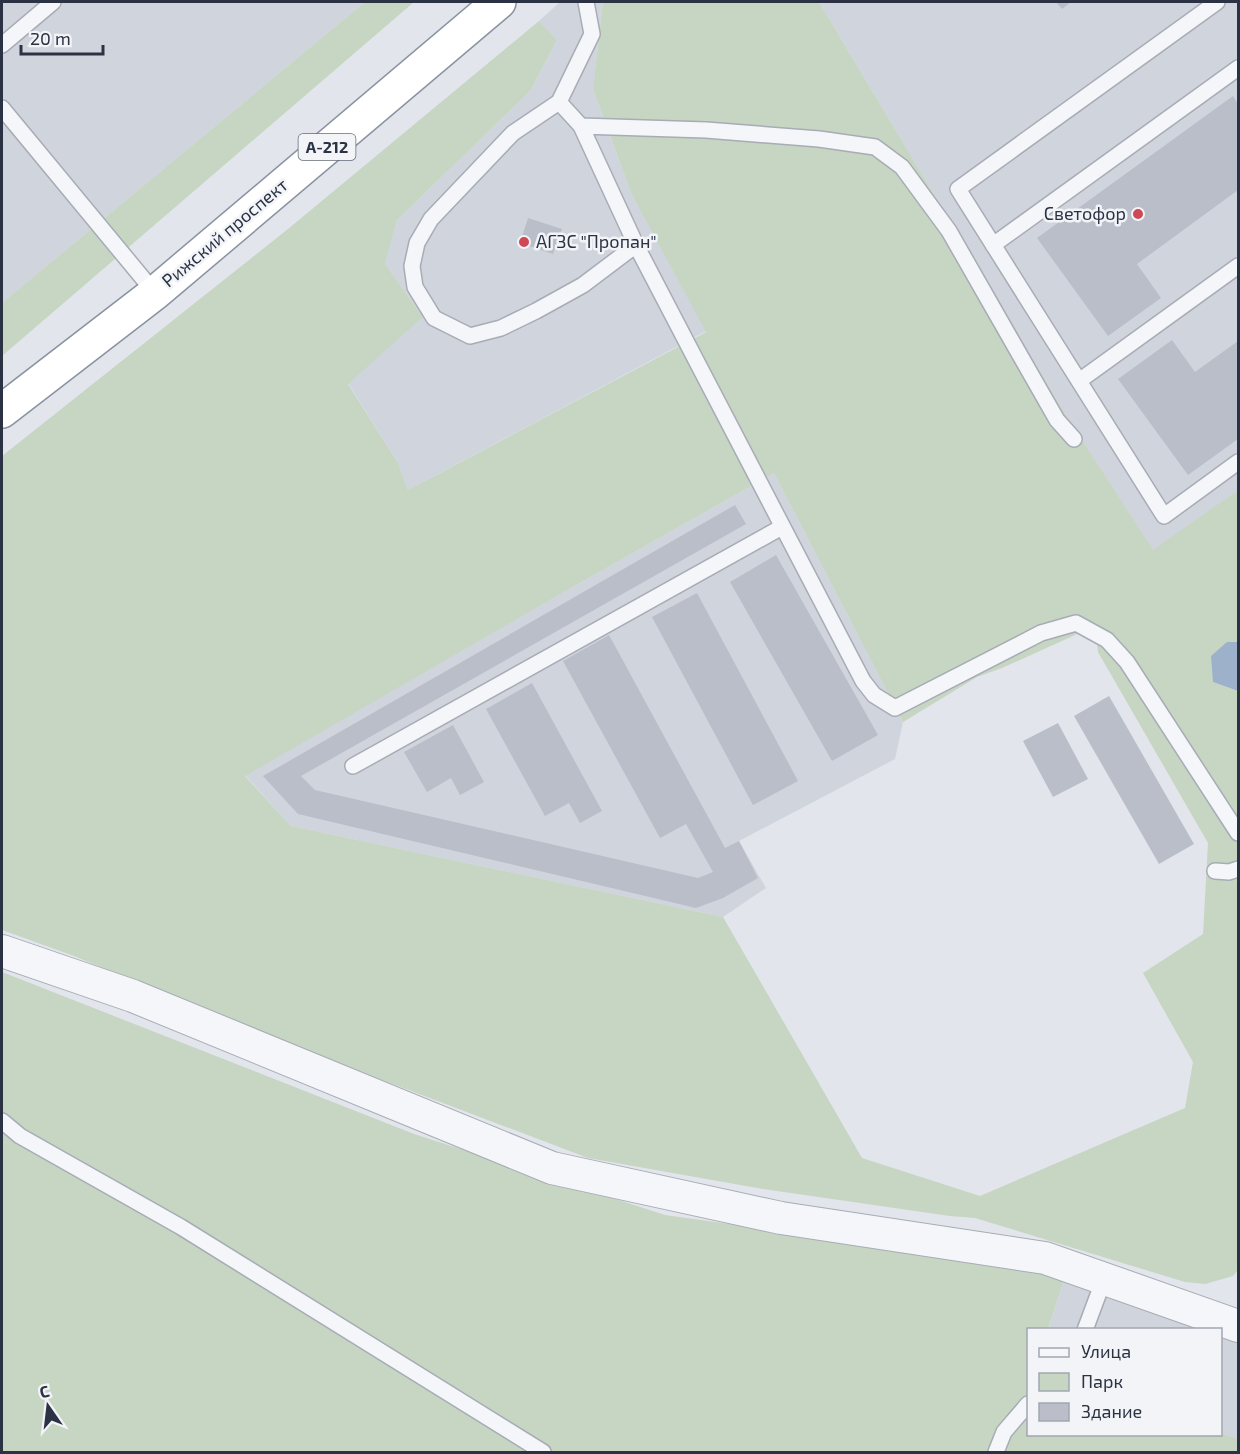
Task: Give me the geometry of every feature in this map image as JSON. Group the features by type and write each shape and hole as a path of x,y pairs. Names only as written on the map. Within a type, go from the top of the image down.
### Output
{"highway":[{"name":"Рижский проспект","path":"2,411 155,293 499,2"}],"street":[{"path":"2,951 133,996 552,1168 781,1218 1045,1258 1237,1324"}],"lane":[{"path":"2,45 53,2"},
{"path":"586,2 592,33 559,102 513,133 431,219 417,243 412,266 415,287 434,318 470,336 501,328 545,306 583,285 636,245"},
{"path":"1217,2 958,189 1164,516 1239,462"},
{"path":"993,245 1239,68"},
{"path":"559,102 581,126 636,245 863,681 874,695 895,708 1041,633 1076,623 1107,640 1127,662 1239,833"},
{"path":"2,108 155,293"},
{"path":"581,126 706,130 819,139 875,147 902,167 949,231 1058,420 1074,439"},
{"path":"1079,381 1239,266"},
{"path":"353,766 782,527"},
{"path":"1215,870 1229,872 1239,869"},
{"path":"2,1120 20,1136 181,1227 543,1452"},
{"path":"1085,1328 1104,1279"},
{"path":"996,1452 1004,1432 1027,1406"}],"shaded area":[{"path":"2,2 365,2 2,303"},
{"name":"АГЗС \"Пропан\"","path":"560,2 603,2 593,89 632,195 706,331 408,490 398,463 348,383 423,317 385,264 397,220 530,91 557,40 539,21"},
{"path":"819,2 1238,2 1238,490 1153,551 1064,412"},
{"path":"774,473 903,722 895,759 739,841 766,888 723,917 291,826 245,775 569,589"},
{"path":"1064,1280 1207,1328 1049,1328"},
{"path":"1222,1332 1238,1338 1238,1439 1222,1433"}],"green space":[{"path":"365,2 414,2 2,356 2,303"},
{"path":"603,2 819,2 1064,412 1153,550 1238,490 1238,642 1227,642 1213,682 1238,691 1238,1270 1233,1276 1205,1284 1185,1282 975,1218 763,1189 588,1158 272,1038 74,956 2,930 2,456 288,229 539,21 557,40 530,91 397,220 385,264 423,317 348,384 398,463 408,490 706,332 632,195 593,89","holes":["774,473 903,722 977,677 1073,636 1095,623 1098,652 1208,843 1203,934 1143,973 1193,1062 1185,1108 980,1196 862,1158 723,917 291,826 245,776"]},
{"path":"2,972 414,1134 665,1215 1018,1264 1064,1280 1048,1328 1027,1328 1027,1436 1222,1436 1222,1433 1238,1439 1238,1452 2,1452"}],"water":[{"path":"1227,642 1238,642 1238,691 1213,682 1211,656"}],"building":[{"path":"1056,2 1071,2 1062,9"},
{"name":"Светофор","path":"1233,96 1238,104 1238,190 1137,264 1161,298 1108,336 1037,238"},
{"path":"528,218 562,229 553,254 520,243"},
{"path":"1172,340 1195,372 1238,341 1238,439 1188,475 1118,379"},
{"path":"735,505 746,524 301,776 315,790 698,878 713,872 686,824 660,838 563,661 609,635 725,848 739,841 758,878 723,898 696,908 298,814 263,776"},
{"path":"776,555 878,735 832,761 730,582"},
{"path":"697,593 798,781 753,805 652,617"},
{"path":"532,683 602,811 580,823 569,803 545,816 486,709"},
{"path":"1109,696 1194,844 1159,864 1074,716"},
{"path":"1058,723 1088,779 1053,797 1023,741"},
{"path":"453,725 484,782 460,795 451,778 427,792 404,752"}],"place":[{"name":"Светофор","path":"1138,214"},
{"name":"АГЗС \"Пропан\"","path":"524,242"}]}
